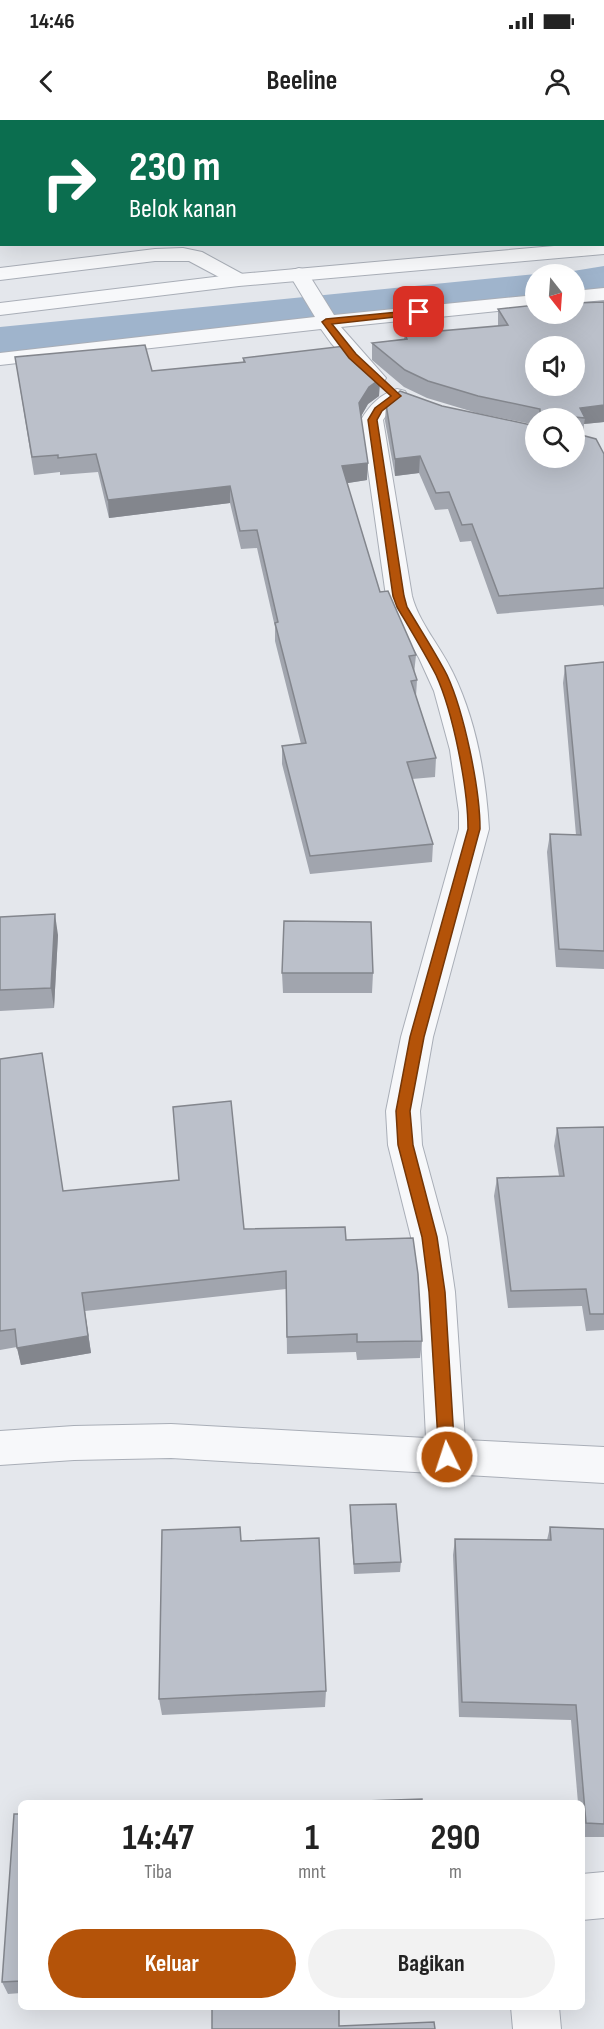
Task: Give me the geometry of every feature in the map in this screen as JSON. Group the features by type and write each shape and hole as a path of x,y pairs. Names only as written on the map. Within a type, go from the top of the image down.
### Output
{"street":[{"path":"0,309 230,274 303,282 604,248"},
{"path":"0,274 155,255 183,254 195,256 230,274"},
{"path":"303,282 324,317 352,356 408,401 378,410 372,420 399,596 402,607 442,676 453,708 474,800 474,829 417,1037 403,1111 405,1145 429,1237 437,1292 447,1457"},
{"path":"585,296 604,294"},
{"path":"0,359 128,346 324,317 525,302"},
{"path":"0,1448 74,1443 171,1441 604,1465"},
{"path":"585,1897 604,1894"},
{"path":"535,2010 537,2029"}],"building":[{"path":"604,302 604,405 580,408 535,408 478,396 428,381 405,370 372,343 407,339 405,334 508,325 498,309 525,306 525,324 585,324 585,303"},
{"path":"145,345 152,371 245,362 243,358 345,346 380,379 369,387 359,403 368,463 342,466 380,592 388,591 416,655 409,656 417,680 411,681 436,758 407,762 433,844 310,856 282,746 306,743 275,623 278,622 257,530 240,531 230,486 108,500 96,454 58,458 58,455 32,457 15,357"},
{"path":"400,391 442,406 525,424 525,468 585,468 585,436 596,439 604,454 604,588 499,596 472,524 462,525 449,492 436,493 420,456 395,459 386,404"},
{"path":"604,662 604,951 559,949 550,834 581,835 565,666"},
{"path":"55,914 51,988 0,990 0,917"},
{"path":"284,921 371,922 373,973 282,973"},
{"path":"42,1053 63,1191 179,1180 173,1107 231,1101 244,1229 345,1227 346,1240 413,1238 418,1274 422,1341 357,1342 357,1334 287,1337 286,1271 82,1293 88,1336 17,1348 15,1329 0,1331 0,1059"},
{"path":"604,1127 604,1314 590,1314 586,1289 511,1291 497,1178 564,1176 557,1128"},
{"path":"396,1504 401,1562 354,1564 350,1505"},
{"path":"240,1527 241,1541 319,1538 326,1691 159,1699 162,1530"},
{"path":"550,1527 604,1529 604,1824 586,1823 576,1705 462,1702 455,1539 551,1540"},
{"path":"14,1814 18,1814 18,1981 2,1982"},
{"path":"212,2010 339,2010 339,2026 434,2022 435,2029 212,2029"}],"waterway":[{"path":"585,285 604,282"},
{"path":"0,344 525,291"}],"route":[{"path":"419,312 326,322 352,356 377,381 397,396 378,410 372,420 399,596 402,607 442,676 453,708 474,800 474,829 417,1037 403,1111 405,1145 429,1237 437,1292 447,1457"}]}
